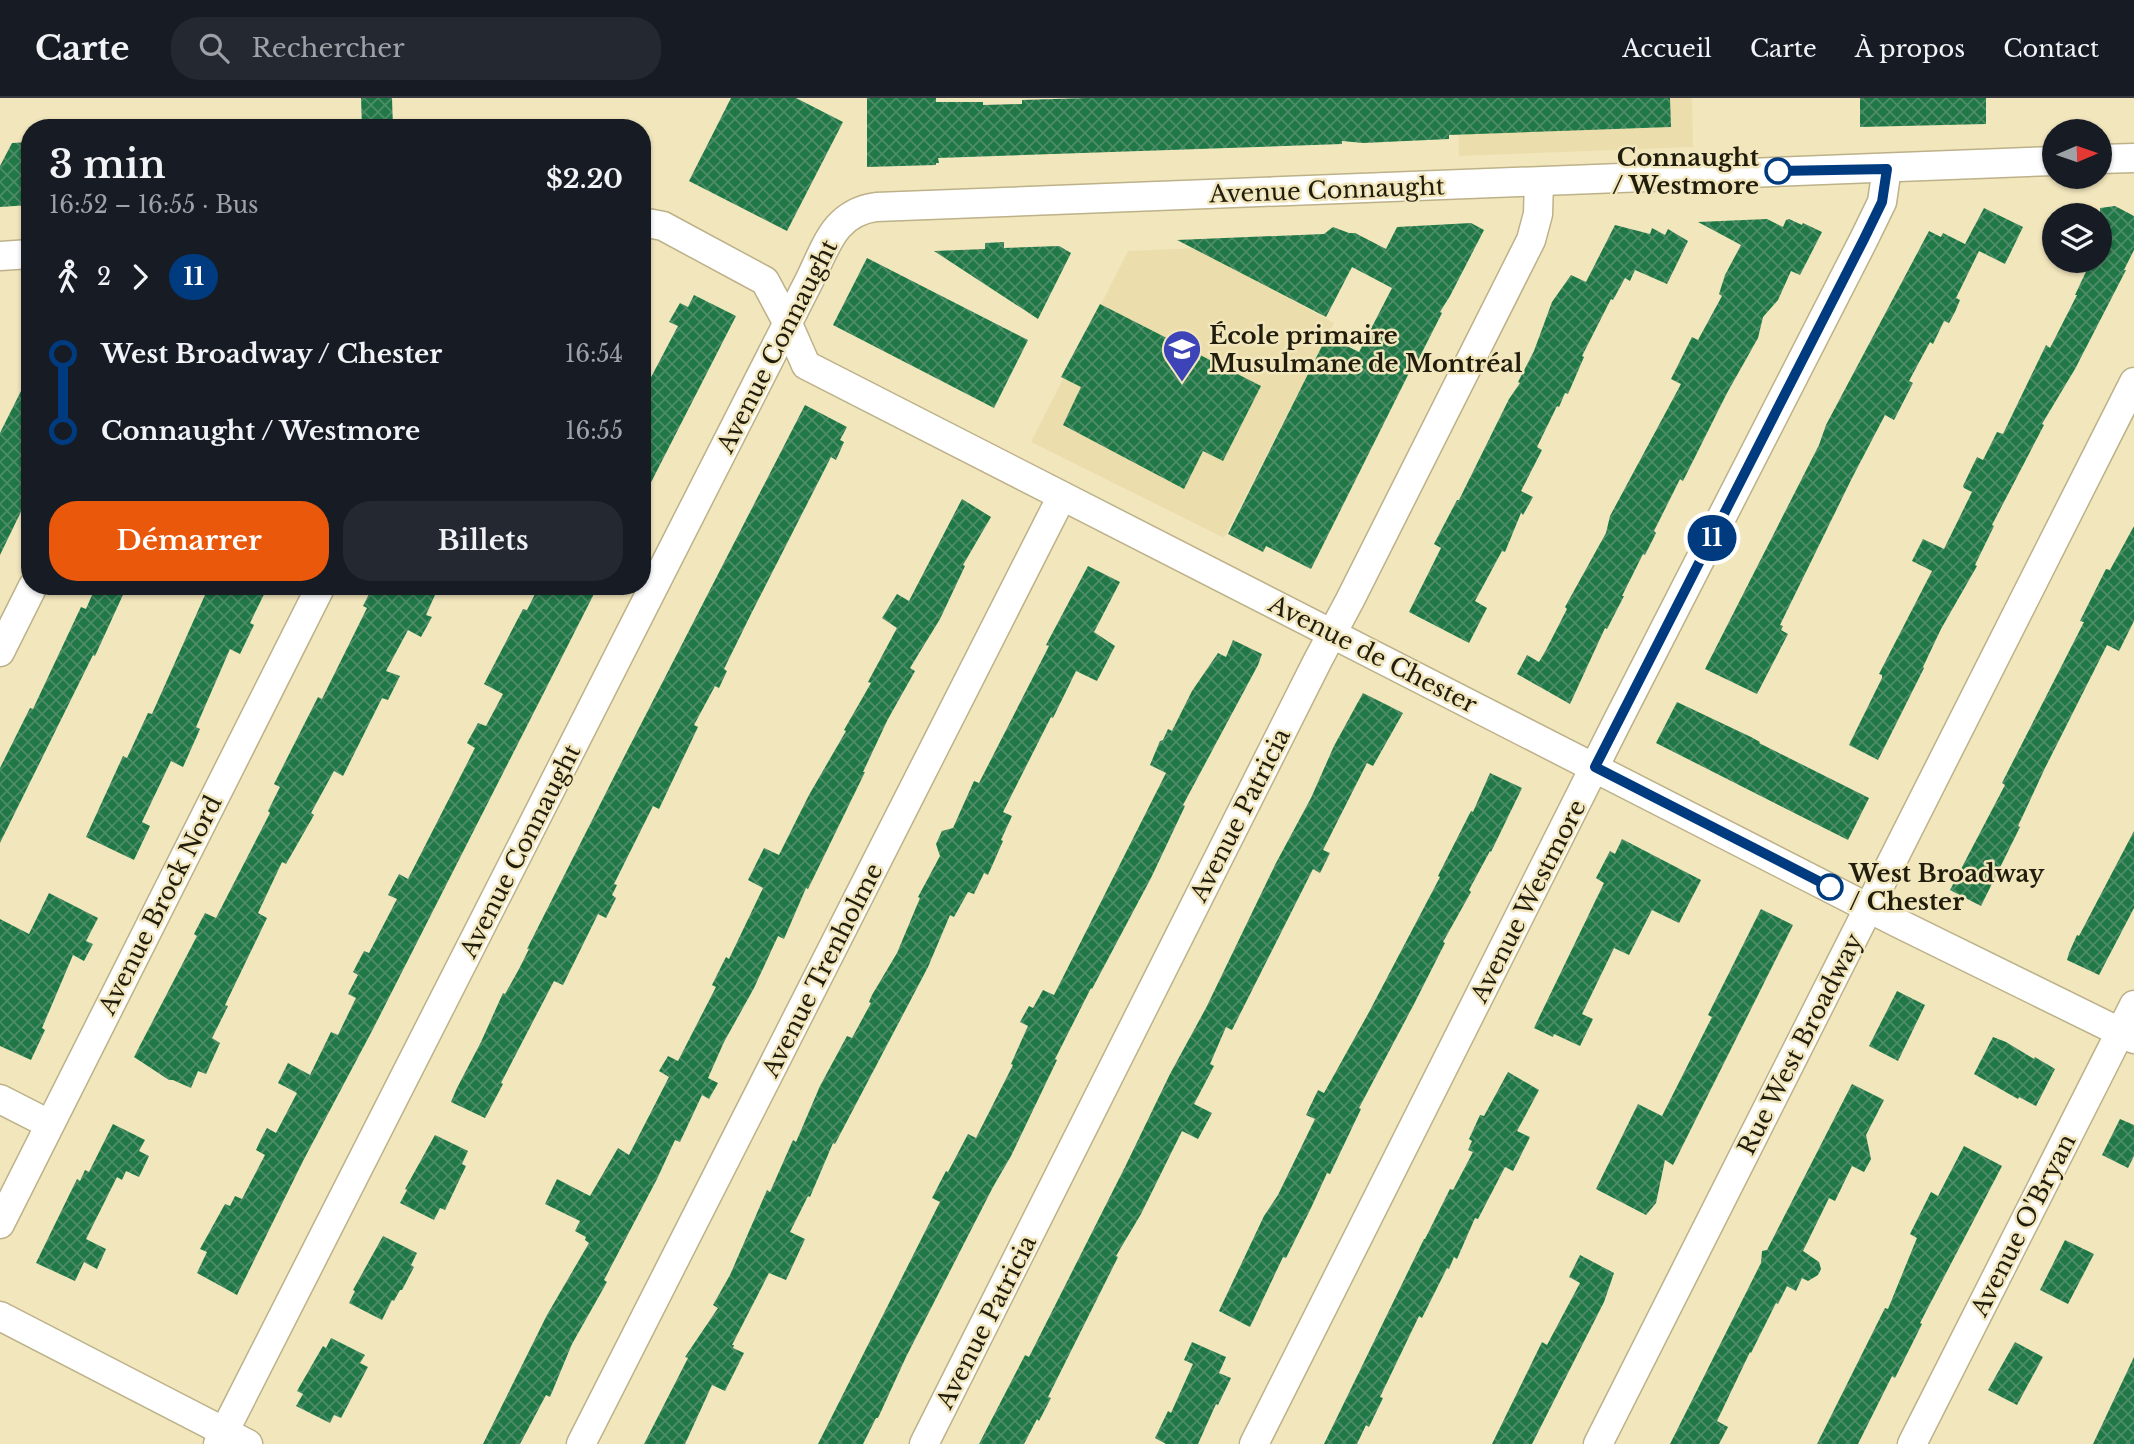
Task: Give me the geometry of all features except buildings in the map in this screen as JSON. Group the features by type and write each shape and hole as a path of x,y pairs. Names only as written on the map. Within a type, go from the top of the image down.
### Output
{"street":[{"path":"2112,159 2134,158"},
{"name":"Avenue Connaught","path":"230,1440 788,324 838,226 850,215 865,209 2042,162"},
{"name":"Avenue Westmore","path":"1254,1444 1869,229 1882,202 1887,169"},
{"name":"Avenue Patricia","path":"924,1444 1531,240 1538,214 1539,182"},
{"name":"Avenue de Chester","path":"651,224 765,281 806,365 1868,907 2127,1035"},
{"path":"0,256 21,255"},
{"name":"Rue West Broadway","path":"1598,1444 2134,382"},
{"name":"Avenue Trenholme","path":"581,1444 1062,496"},
{"path":"0,652 28,595"},
{"name":"Avenue Brock Nord","path":"0,1224 316,595"},
{"name":"Avenue O'Bryan","path":"1912,1444 2127,1035 2134,1005"},
{"path":"0,1100 49,1124"},
{"path":"0,1316 230,1440"}],"shaded area":[{"path":"1458,98 1692,98 1693,147 1459,156"},
{"name":"École primaire Musulmane de Montréal","path":"1196,248 1334,323 1224,538 1031,442 1128,251"}],"bus line":[{"name":"11","path":"1778,171 1887,169 1887,180 1882,202 1864,239 1595,767 1830,887"}],"place":[{"name":"Connaught / Westmore","path":"1778,171"},
{"name":"École primaire Musulmane de Montréal","path":"1182,383"},
{"name":"West Broadway / Chester","path":"1830,887"}]}
